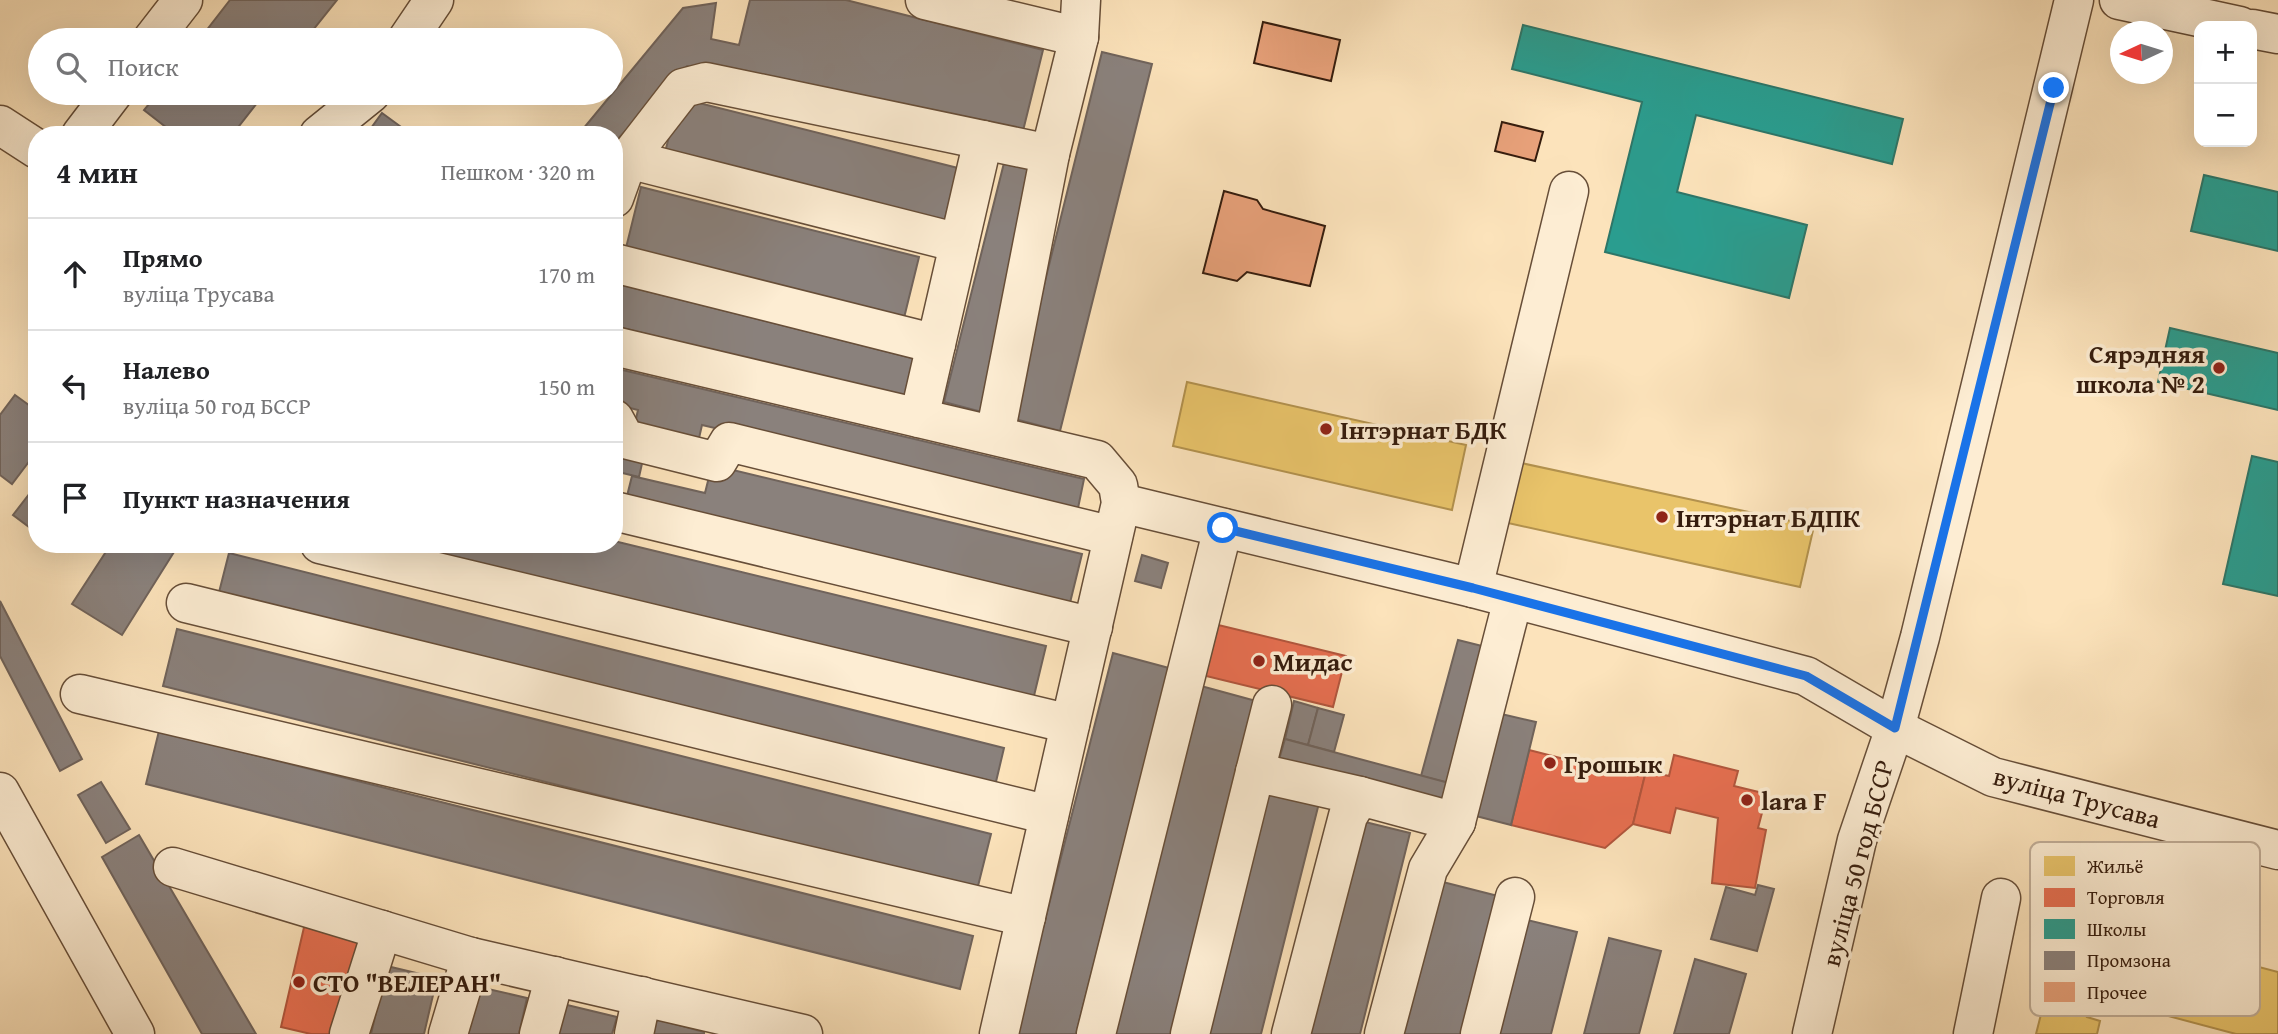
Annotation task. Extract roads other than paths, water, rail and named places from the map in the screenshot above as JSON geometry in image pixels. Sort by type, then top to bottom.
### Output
[{"type":"street","points":[[161,28],[183,0]]},
{"type":"street","points":[[415,28],[434,0]]},
{"type":"street","points":[[925,0],[1079,37]]},
{"type":"street","points":[[995,435],[1050,154],[1079,37],[1081,0]]},
{"type":"street","name":"вуліца 50 год БССР","points":[[1812,1034],[1857,840],[1895,728],[2074,0]]},
{"type":"street","points":[[2119,0],[2217,21]]},
{"type":"street","points":[[2257,30],[2278,34]]},
{"type":"street","points":[[623,173],[628,159],[683,88],[706,82],[1050,154]]},
{"type":"street","points":[[88,126],[104,105]]},
{"type":"street","points":[[330,126],[356,105]]},
{"type":"street","points":[[0,125],[28,143]]},
{"type":"street","points":[[919,418],[982,140]]},
{"type":"street","points":[[628,159],[959,243]]},
{"type":"street","points":[[1473,588],[1569,191]]},
{"type":"street","points":[[623,265],[936,344]]},
{"type":"street","points":[[623,348],[1097,460],[1118,485],[1117,520],[999,1034]]},
{"type":"street","name":"вуліца Трусава","points":[[623,435],[625,439],[717,462],[729,442],[1117,520],[1223,528],[1473,588],[1806,676],[1895,728],[1993,777],[2247,842]]},
{"type":"street","points":[[623,512],[1093,628]]},
{"type":"street","points":[[1096,1034],[1223,528]]},
{"type":"street","points":[[358,553],[1070,724]]},
{"type":"street","points":[[1384,1034],[1427,869],[1456,822],[1513,599]]},
{"type":"street","points":[[186,603],[1049,815]]},
{"type":"street","points":[[80,694],[1026,917]]},
{"type":"street","points":[[1190,1034],[1272,705]]},
{"type":"street","points":[[1255,772],[1456,822]]},
{"type":"street","points":[[0,792],[135,1034]]},
{"type":"street","points":[[1291,1034],[1348,816],[1360,796]]},
{"type":"street","name":"вуліца Трусава","points":[[2260,845],[2278,850]]},
{"type":"street","points":[[173,867],[471,957],[642,996],[728,1026],[803,1034]]},
{"type":"street","points":[[1480,1034],[1515,897]]},
{"type":"street","points":[[1973,1034],[2001,898]]},
{"type":"street","points":[[349,1034],[382,930]]},
{"type":"street","points":[[448,1034],[471,957]]},
{"type":"street","points":[[539,1034],[555,976]]},
{"type":"street","points":[[634,1034],[642,996]]},
{"type":"place","name":"Сярэдняя школа № 2","points":[[2219,368]]},
{"type":"place","name":"Інтэрнат БДК","points":[[1326,429]]},
{"type":"place","name":"Інтэрнат БДПК","points":[[1662,517]]},
{"type":"place","name":"Мидас","points":[[1259,661]]},
{"type":"place","name":"Грошык","points":[[1550,763]]},
{"type":"place","name":"lara F","points":[[1747,800]]},
{"type":"place","name":"СТО \"ВЕЛЕРАН\"","points":[[299,982]]}]
